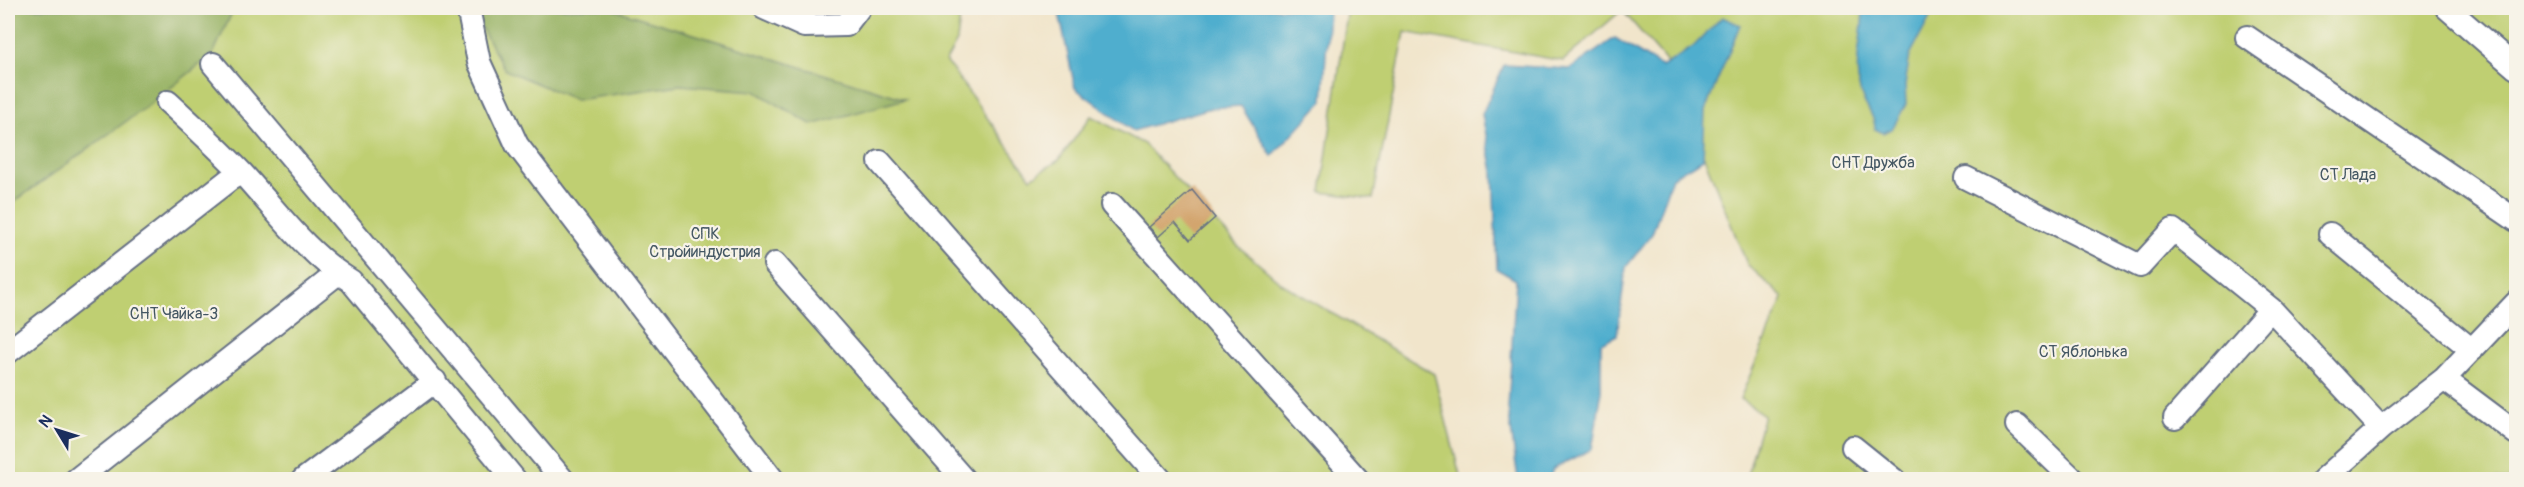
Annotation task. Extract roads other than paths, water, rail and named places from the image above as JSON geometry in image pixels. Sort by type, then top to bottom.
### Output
[{"type":"street","points":[[468,8],[478,62],[517,145],[773,480]]},
{"type":"street","points":[[764,8],[804,26],[846,25],[859,8]]},
{"type":"street","points":[[2447,8],[2517,68]]},
{"type":"street","points":[[2247,37],[2517,220]]},
{"type":"street","points":[[213,64],[563,480]]},
{"type":"street","points":[[168,102],[242,173],[288,227],[338,273],[351,281],[515,480]]},
{"type":"street","points":[[880,162],[1161,480]]},
{"type":"street","points":[[8,352],[220,186],[242,173]]},
{"type":"street","points":[[1966,178],[2140,266],[2172,230],[2271,309],[2381,428]]},
{"type":"street","points":[[1112,205],[1358,480]]},
{"type":"street","points":[[2330,234],[2472,350]]},
{"type":"street","points":[[775,264],[964,480]]},
{"type":"street","points":[[76,480],[338,273]]},
{"type":"street","points":[[2323,480],[2381,428],[2444,379],[2517,303]]},
{"type":"street","points":[[2175,418],[2271,309]]},
{"type":"street","points":[[2444,379],[2517,432]]},
{"type":"street","points":[[303,480],[435,381]]},
{"type":"street","points":[[2017,425],[2074,480]]},
{"type":"street","points":[[1853,447],[1894,480]]},
{"type":"water","points":[[1058,8],[1329,8],[1323,101],[1272,156],[1241,106],[1211,108],[1133,131],[1075,88]]},
{"type":"water","points":[[1863,8],[1935,8],[1910,55],[1905,85],[1906,104],[1892,129],[1883,133],[1875,129],[1859,83],[1858,62]]},
{"type":"water","points":[[1722,17],[1740,25],[1705,111],[1703,159],[1672,177],[1652,234],[1626,267],[1617,335],[1601,343],[1601,396],[1592,449],[1553,469],[1549,479],[1518,479],[1508,408],[1516,280],[1497,269],[1493,171],[1482,114],[1504,65],[1570,69],[1615,38],[1662,67],[1693,47]]},
{"type":"park label","name":"СНТ Дружба","points":[[1873,163]]},
{"type":"park label","name":"СТ Лада","points":[[2348,175]]},
{"type":"park label","name":"СПК Стройиндустрия","points":[[705,243]]},
{"type":"park label","name":"СНТ Чайка-3","points":[[174,314]]},
{"type":"park label","name":"СТ Яблонька","points":[[2083,352]]}]
